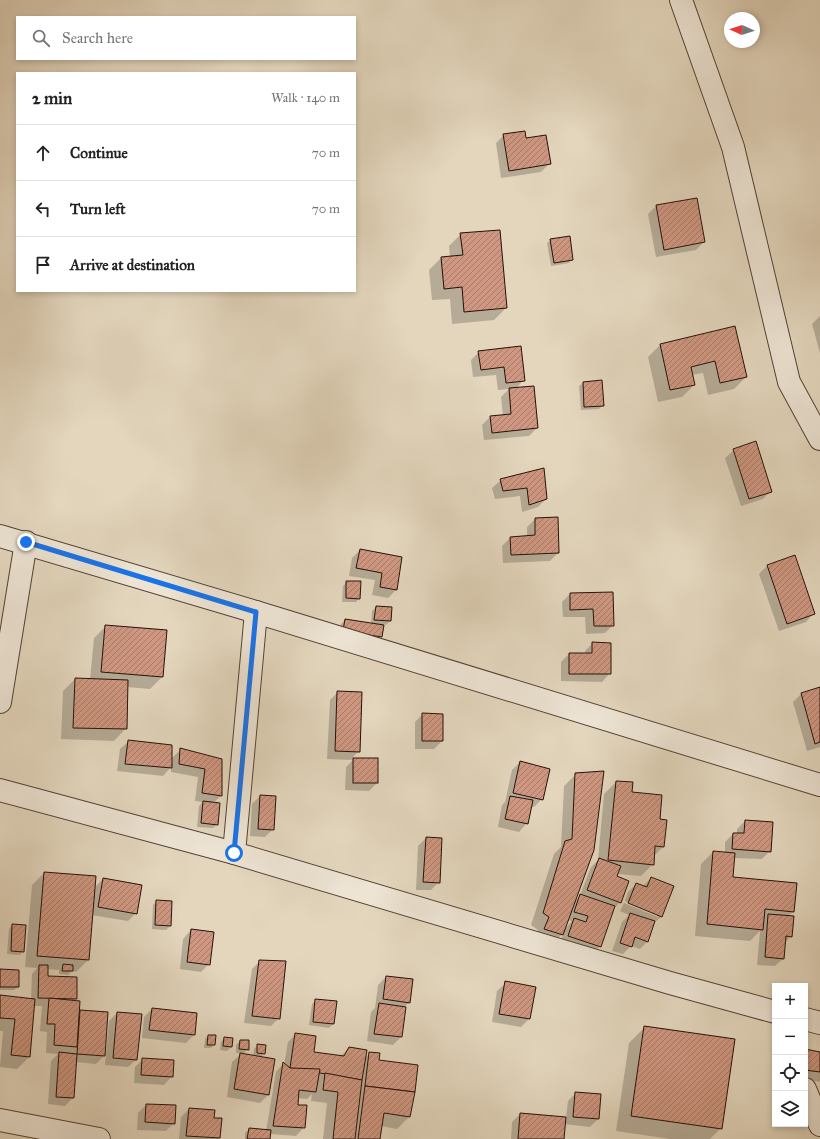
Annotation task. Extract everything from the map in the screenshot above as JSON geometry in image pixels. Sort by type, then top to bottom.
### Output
[{"type":"street","points":[[681,0],[733,147],[789,382],[820,439]]},
{"type":"street","points":[[0,536],[26,542],[820,785]]},
{"type":"street","points":[[0,702],[26,542]]},
{"type":"street","points":[[234,853],[256,612]]},
{"type":"street","points":[[0,790],[234,853],[772,1011]]},
{"type":"street","points":[[808,1020],[820,1023]]},
{"type":"street","points":[[806,1091],[820,1125]]},
{"type":"street","points":[[0,1120],[99,1139]]},
{"type":"building","points":[[525,131],[526,138],[546,135],[551,164],[509,171],[503,134]]},
{"type":"building","points":[[697,198],[705,242],[664,250],[656,205]]},
{"type":"building","points":[[500,230],[507,308],[464,312],[462,287],[444,289],[441,257],[463,255],[460,233]]},
{"type":"building","points":[[570,236],[573,260],[554,263],[550,239]]},
{"type":"building","points":[[735,326],[747,377],[720,383],[715,361],[691,367],[695,385],[670,390],[660,344]]},
{"type":"building","points":[[521,346],[525,381],[506,383],[504,367],[481,370],[478,351]]},
{"type":"building","points":[[602,380],[604,406],[584,407],[583,382]]},
{"type":"building","points":[[534,386],[538,428],[492,433],[490,416],[511,414],[509,388]]},
{"type":"building","points":[[756,441],[772,492],[749,499],[733,449]]},
{"type":"building","points":[[544,468],[547,499],[529,505],[527,488],[503,491],[500,479]]},
{"type":"building","points":[[558,517],[559,553],[511,555],[510,537],[535,535],[535,518]]},
{"type":"building","points":[[360,549],[402,557],[397,590],[380,587],[382,573],[356,568]]},
{"type":"building","points":[[795,555],[815,614],[787,624],[767,565]]},
{"type":"building","points":[[346,581],[361,581],[360,599],[346,598]]},
{"type":"building","points":[[613,592],[614,626],[594,626],[593,609],[570,610],[570,593]]},
{"type":"building","points":[[376,606],[392,607],[391,621],[374,620]]},
{"type":"building","points":[[345,619],[384,625],[382,637],[343,631]]},
{"type":"building","points":[[105,625],[167,630],[163,677],[101,672]]},
{"type":"building","points":[[592,642],[611,643],[611,674],[569,674],[569,653],[592,653]]},
{"type":"building","points":[[75,678],[128,680],[127,729],[73,728]]},
{"type":"building","points":[[820,687],[820,742],[815,744],[801,693]]},
{"type":"building","points":[[337,691],[362,692],[360,752],[335,751]]},
{"type":"building","points":[[422,713],[443,714],[443,741],[422,741]]},
{"type":"building","points":[[128,740],[172,745],[172,768],[125,764]]},
{"type":"building","points":[[180,748],[222,759],[222,796],[202,793],[205,769],[179,764]]},
{"type":"building","points":[[353,758],[378,758],[378,783],[353,783]]},
{"type":"building","points":[[520,761],[550,769],[543,800],[513,793]]},
{"type":"building","points":[[604,771],[594,850],[563,935],[544,929],[549,917],[543,913],[565,841],[572,839],[575,773]]},
{"type":"building","points":[[616,781],[633,782],[632,792],[662,795],[660,819],[667,820],[664,847],[655,846],[654,865],[608,860]]},
{"type":"building","points":[[260,795],[276,796],[274,830],[258,829]]},
{"type":"building","points":[[510,796],[533,800],[528,824],[505,819]]},
{"type":"building","points":[[203,801],[220,803],[218,825],[201,823]]},
{"type":"building","points":[[745,820],[773,822],[771,852],[732,849],[733,833],[744,833]]},
{"type":"building","points":[[426,837],[442,838],[440,883],[423,882]]},
{"type":"building","points":[[713,851],[735,853],[733,877],[797,883],[794,912],[765,909],[763,930],[707,924]]},
{"type":"building","points":[[599,858],[621,866],[617,876],[629,881],[621,903],[587,890]]},
{"type":"building","points":[[44,872],[96,876],[89,960],[37,956]]},
{"type":"building","points":[[651,877],[674,886],[662,917],[628,903],[636,883],[647,887]]},
{"type":"building","points":[[103,878],[142,885],[137,914],[98,907]]},
{"type":"building","points":[[580,894],[615,906],[601,947],[568,936],[574,918],[586,922],[588,916],[574,912]]},
{"type":"building","points":[[156,900],[172,901],[171,926],[155,925]]},
{"type":"building","points":[[630,913],[655,921],[648,942],[635,937],[632,947],[620,943]]},
{"type":"building","points":[[768,914],[794,916],[792,937],[786,936],[784,959],[765,957]]},
{"type":"building","points":[[12,924],[26,925],[24,952],[11,951]]},
{"type":"building","points":[[191,929],[214,932],[210,965],[187,962]]},
{"type":"building","points":[[259,960],[286,961],[280,1019],[252,1016]]},
{"type":"building","points":[[63,964],[73,965],[73,971],[62,971]]},
{"type":"building","points":[[39,965],[48,965],[48,976],[77,977],[77,999],[38,998]]},
{"type":"building","points":[[0,969],[19,970],[19,987],[0,987]]},
{"type":"building","points":[[386,976],[413,979],[410,1003],[383,999]]},
{"type":"building","points":[[505,981],[536,987],[530,1019],[499,1014]]},
{"type":"building","points":[[0,995],[35,999],[30,1057],[11,1055],[15,1019],[0,1018]]},
{"type":"building","points":[[49,998],[80,1001],[77,1047],[54,1045],[55,1024],[47,1024]]},
{"type":"building","points":[[315,999],[337,1001],[334,1024],[313,1022]]},
{"type":"building","points":[[379,1003],[406,1007],[402,1037],[374,1034]]},
{"type":"building","points":[[152,1008],[197,1013],[195,1035],[149,1030]]},
{"type":"building","points":[[80,1010],[108,1012],[105,1056],[77,1054]]},
{"type":"building","points":[[117,1012],[142,1014],[137,1060],[113,1058]]},
{"type":"building","points":[[644,1026],[735,1039],[722,1129],[631,1116]]},
{"type":"building","points":[[295,1033],[316,1036],[314,1052],[344,1056],[349,1047],[367,1050],[362,1080],[290,1068]]},
{"type":"building","points":[[208,1035],[216,1035],[215,1045],[207,1045]]},
{"type":"building","points":[[224,1037],[233,1038],[232,1047],[223,1046]]},
{"type":"building","points":[[240,1040],[249,1040],[249,1050],[239,1049]]},
{"type":"building","points":[[257,1044],[266,1045],[265,1054],[257,1053]]},
{"type":"building","points":[[808,1050],[820,1052],[820,1072],[808,1070]]},
{"type":"building","points":[[59,1052],[77,1054],[74,1098],[56,1097]]},
{"type":"building","points":[[369,1052],[380,1053],[379,1060],[418,1065],[415,1092],[365,1086]]},
{"type":"building","points":[[240,1053],[275,1059],[269,1095],[234,1089]]},
{"type":"building","points":[[142,1058],[174,1060],[173,1077],[141,1075]]},
{"type":"building","points":[[283,1062],[290,1068],[320,1069],[316,1092],[299,1090],[298,1105],[307,1105],[305,1128],[273,1126]]},
{"type":"building","points":[[325,1073],[362,1080],[355,1139],[333,1139],[338,1092],[323,1090]]},
{"type":"building","points":[[365,1086],[415,1092],[410,1117],[384,1113],[380,1139],[358,1139]]},
{"type":"building","points":[[575,1092],[601,1094],[599,1119],[573,1117]]},
{"type":"building","points":[[146,1104],[176,1105],[175,1124],[145,1122]]},
{"type":"building","points":[[189,1108],[215,1110],[214,1118],[222,1118],[220,1138],[186,1136]]},
{"type":"building","points":[[520,1113],[566,1117],[564,1139],[518,1139]]},
{"type":"building","points":[[249,1128],[271,1130],[270,1139],[247,1139]]},
{"type":"route","points":[[26,542],[256,612],[234,853]]}]
